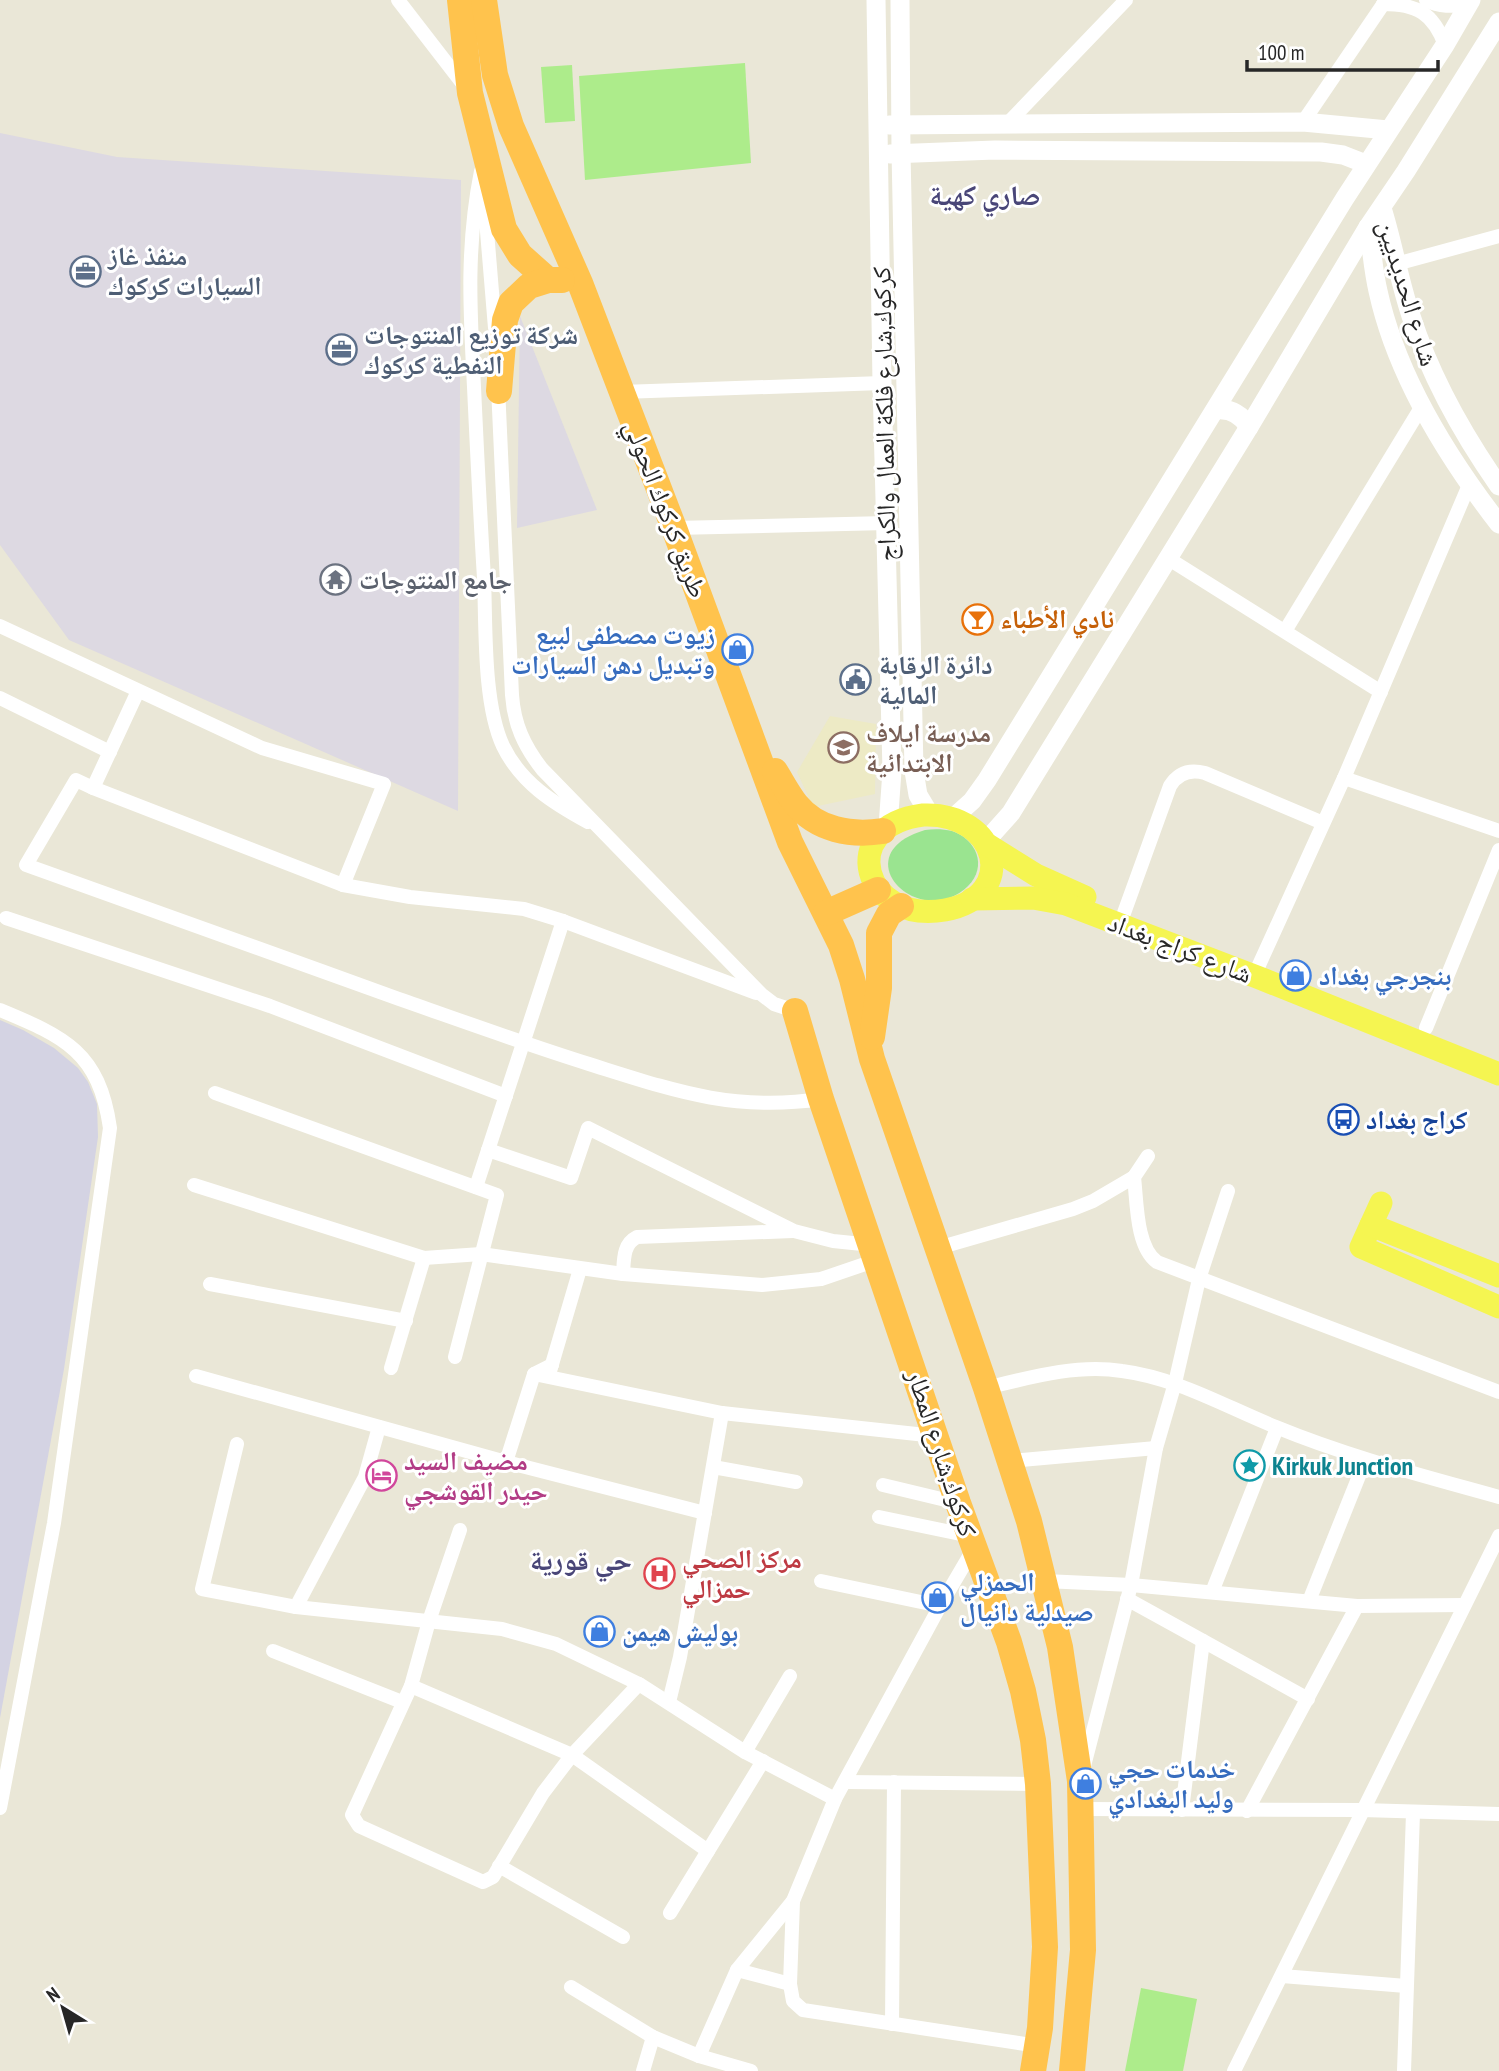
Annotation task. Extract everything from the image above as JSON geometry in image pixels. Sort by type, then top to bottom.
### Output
[{"type":"highway","points":[[460,0],[470,93],[500,219],[508,239],[527,263],[548,280]]},
{"type":"highway","name":"طريق كركوك الحولي","points":[[484,0],[490,49],[502,101],[511,126],[580,283],[790,842],[847,962],[869,1049]]},
{"type":"highway","points":[[499,391],[507,311],[522,291],[548,280],[580,283]]},
{"type":"highway","points":[[754,744],[773,767],[797,805],[821,824],[852,833],[886,829]]},
{"type":"highway","points":[[826,913],[877,890]]},
{"type":"highway","points":[[901,906],[884,920],[879,933],[879,988],[869,1049],[1010,1461],[1045,1581],[1067,1687],[1080,1781],[1083,1879],[1083,1950],[1072,2071]]},
{"type":"highway","name":"كركوك,شارع المطار","points":[[795,1011],[821,1098],[1023,1691],[1038,1784],[1045,1947],[1035,2058]]},
{"type":"highway","points":[[1042,1877],[1051,1887],[1062,1891],[1071,1890],[1083,1879]]},
{"type":"highway","points":[[1045,1947],[1058,1942],[1070,1942],[1083,1950]]},
{"type":"main road","points":[[942,817],[972,828],[987,843],[992,863],[989,877],[972,899],[952,908],[937,911],[901,906],[877,890],[868,863],[871,849],[886,829],[908,818],[942,817]]},
{"type":"main road","name":"شارع كراج بغداد","points":[[987,843],[1036,876],[1124,913],[1499,1058]]},
{"type":"main road","name":"شارع كراج بغداد","points":[[972,899],[1033,898],[1066,904],[1499,1074]]},
{"type":"main road","points":[[1381,1203],[1361,1247],[1499,1307]]},
{"type":"main road","points":[[1371,1225],[1499,1276]]},
{"type":"street","points":[[398,0],[470,93]]},
{"type":"street","name":"كركوك,شارع فلكة العمال والكراج","points":[[876,0],[892,771],[886,829]]},
{"type":"street","name":"كركوك,شارع فلكة العمال والكراج","points":[[900,0],[915,779],[918,795],[942,817]]},
{"type":"street","points":[[1006,125],[1126,0]]},
{"type":"street","points":[[1426,0],[1448,7],[1470,2]]},
{"type":"street","points":[[1303,122],[1384,2],[1407,5],[1426,15],[1435,24],[1445,45]]},
{"type":"street","points":[[942,817],[980,791],[1366,164],[1445,45],[1470,2]]},
{"type":"street","points":[[987,843],[1011,813],[1368,228],[1499,22]]},
{"type":"street","points":[[878,126],[901,123],[1006,125],[1303,122],[1388,130]]},
{"type":"street","points":[[480,134],[499,391],[515,719],[533,757],[600,828],[761,994],[774,1004],[795,1011]]},
{"type":"street","points":[[878,155],[995,150],[1321,152],[1343,155],[1366,164]]},
{"type":"street","points":[[481,171],[472,230],[469,291],[492,711],[503,746],[523,776],[550,801],[600,828]]},
{"type":"street","name":"شارع الحديديين","points":[[1382,208],[1411,317],[1434,374],[1461,428],[1499,486]]},
{"type":"street","name":"شارع الحديديين","points":[[1368,228],[1378,292],[1422,406],[1469,485],[1499,524]]},
{"type":"street","points":[[1396,264],[1499,236]]},
{"type":"street","points":[[622,392],[882,383]]},
{"type":"street","points":[[1285,631],[1422,406]]},
{"type":"street","points":[[1215,410],[1235,412],[1249,427]]},
{"type":"street","points":[[1259,965],[1345,778],[1469,485]]},
{"type":"street","points":[[674,528],[887,523]]},
{"type":"street","points":[[1168,559],[1381,692]]},
{"type":"street","points":[[0,626],[262,748],[384,784],[343,885]]},
{"type":"street","points":[[93,788],[138,691]]},
{"type":"street","points":[[0,698],[110,752]]},
{"type":"street","points":[[1124,913],[1168,792],[1174,780],[1185,773],[1205,772],[1323,822]]},
{"type":"street","points":[[1345,778],[1499,831]]},
{"type":"street","points":[[761,994],[524,909],[410,897],[343,885],[76,780],[26,865],[523,1043],[679,1093],[726,1101],[774,1104],[821,1098]]},
{"type":"street","points":[[1426,1028],[1499,850]]},
{"type":"street","points":[[6,918],[270,1006],[506,1096]]},
{"type":"street","points":[[476,1187],[563,921]]},
{"type":"street","points":[[0,1010],[56,1035],[78,1052],[95,1074],[101,1087],[110,1128],[54,1523],[0,1808]]},
{"type":"street","points":[[215,1093],[497,1195],[455,1357]]},
{"type":"street","points":[[488,1150],[571,1178],[588,1128],[794,1231],[875,1253]]},
{"type":"street","points":[[938,1248],[1093,1201],[1134,1177],[1148,1156]]},
{"type":"street","points":[[1134,1177],[1142,1241],[1147,1252],[1157,1262],[1499,1392]]},
{"type":"street","points":[[194,1185],[424,1258],[481,1254],[580,1269],[742,1285],[821,1279],[875,1253]]},
{"type":"street","points":[[1080,1781],[1129,1592],[1156,1448],[1175,1383],[1199,1279],[1228,1191]]},
{"type":"street","points":[[623,1274],[626,1248],[630,1241],[638,1237],[794,1231]]},
{"type":"street","points":[[391,1368],[424,1258]]},
{"type":"street","points":[[506,1462],[545,1371],[580,1269]]},
{"type":"street","points":[[210,1284],[406,1321]]},
{"type":"street","points":[[986,1388],[1040,1375],[1083,1369],[1122,1371],[1175,1383],[1277,1428],[1366,1461],[1499,1497]]},
{"type":"street","points":[[545,1371],[722,1413],[936,1436]]},
{"type":"street","points":[[196,1376],[506,1462],[705,1513]]},
{"type":"street","points":[[669,1702],[680,1657],[722,1413]]},
{"type":"street","points":[[296,1607],[365,1478],[379,1427]]},
{"type":"street","points":[[1212,1592],[1277,1428]]},
{"type":"street","points":[[237,1444],[202,1589],[296,1607],[502,1629],[532,1636],[580,1654],[639,1684],[745,1752],[835,1799]]},
{"type":"street","points":[[1010,1461],[1156,1448]]},
{"type":"street","points":[[1309,1601],[1366,1461]]},
{"type":"street","points":[[713,1467],[796,1482]]},
{"type":"street","points":[[884,1485],[958,1503]]},
{"type":"street","points":[[699,2056],[737,1970],[793,1900],[835,1799],[972,1542],[879,1517]]},
{"type":"street","points":[[460,1531],[429,1621],[411,1686],[352,1815],[359,1826],[483,1882],[493,1877],[543,1793],[572,1755],[639,1684]]},
{"type":"street","points":[[1234,2071],[1499,1536]]},
{"type":"street","points":[[821,1581],[940,1606]]},
{"type":"street","points":[[1045,1581],[1129,1592],[1212,1592],[1357,1606],[1464,1605]]},
{"type":"street","points":[[1129,1592],[1203,1641],[1308,1699]]},
{"type":"street","points":[[1248,1811],[1357,1606]]},
{"type":"street","points":[[1182,1810],[1203,1641]]},
{"type":"street","points":[[273,1651],[402,1702]]},
{"type":"street","points":[[745,1752],[790,1676]]},
{"type":"street","points":[[411,1686],[572,1755],[708,1851]]},
{"type":"street","points":[[670,1913],[763,1760]]},
{"type":"street","points":[[845,1782],[1038,1784]]},
{"type":"street","points":[[892,2024],[894,1782]]},
{"type":"street","points":[[1081,1809],[1363,1810],[1499,1814]]},
{"type":"street","points":[[1404,2071],[1413,1813]]},
{"type":"street","points":[[499,1866],[623,1937]]},
{"type":"street","points":[[793,1900],[790,1984],[793,2001],[803,2010],[892,2024],[1035,2058]]},
{"type":"street","points":[[737,1970],[790,1984]]},
{"type":"street","points":[[1282,1976],[1406,1986]]},
{"type":"street","points":[[571,1987],[653,2037],[699,2056],[751,2071]]},
{"type":"street","points":[[643,2071],[653,2037]]},
{"type":"shaded area","points":[[0,133],[117,157],[461,180],[458,811],[69,640],[0,545]]},
{"type":"shaded area","points":[[520,316],[597,510],[517,528]]},
{"type":"shaded area","name":"مدرسة ايلاف الابتدائية","points":[[830,716],[876,724],[875,794],[813,807],[797,772]]},
{"type":"shaded area","points":[[0,1020],[54,1048],[78,1068],[88,1082],[97,1104],[98,1137],[64,1369],[0,1718]]},
{"type":"green space","points":[[745,63],[751,163],[585,180],[579,76]]},
{"type":"green space","points":[[572,65],[575,121],[545,123],[541,67]]},
{"type":"green space","points":[[925,830],[952,831],[967,840],[976,854],[978,862],[974,878],[968,886],[949,898],[929,901],[911,896],[897,885],[889,871],[890,856],[901,842]]},
{"type":"green space","points":[[1141,1988],[1197,1999],[1183,2071],[1125,2071]]},
{"type":"place","name":"منفذ غاز السيارات كركوك","points":[[85,271]]},
{"type":"place","name":"شركة توزيع المنتوجات النفطية كركوك","points":[[341,350]]},
{"type":"place","name":"جامع المنتوجات","points":[[336,580]]},
{"type":"place","name":"نادي الأطباء","points":[[977,619]]},
{"type":"place","name":"زيوت مصطفى لبيع وتبديل دهن السيارات","points":[[738,650]]},
{"type":"place","name":"دائرة الرقابة المالية","points":[[856,680]]},
{"type":"place","name":"مدرسة ايلاف الابتدائية","points":[[843,748]]},
{"type":"place","name":"بنجرجي بغداد","points":[[1296,976]]},
{"type":"place","name":"كراج بغداد","points":[[1343,1120]]},
{"type":"place","name":"Kirkuk Junction","points":[[1249,1466]]},
{"type":"place","name":"مضيف السيد حيدر القوشجي","points":[[381,1476]]},
{"type":"place","name":"مركز الصحي حمزالي","points":[[659,1574]]},
{"type":"place","name":"الحمزلي صيدلية دانيال","points":[[937,1597]]},
{"type":"place","name":"بوليش هيمن","points":[[599,1632]]},
{"type":"place","name":"خدمات حجي وليد البغدادي","points":[[1085,1784]]},
{"type":"district","name":"صاري كهية","points":[[985,195]]},
{"type":"district","name":"حي قورية","points":[[581,1560]]}]
